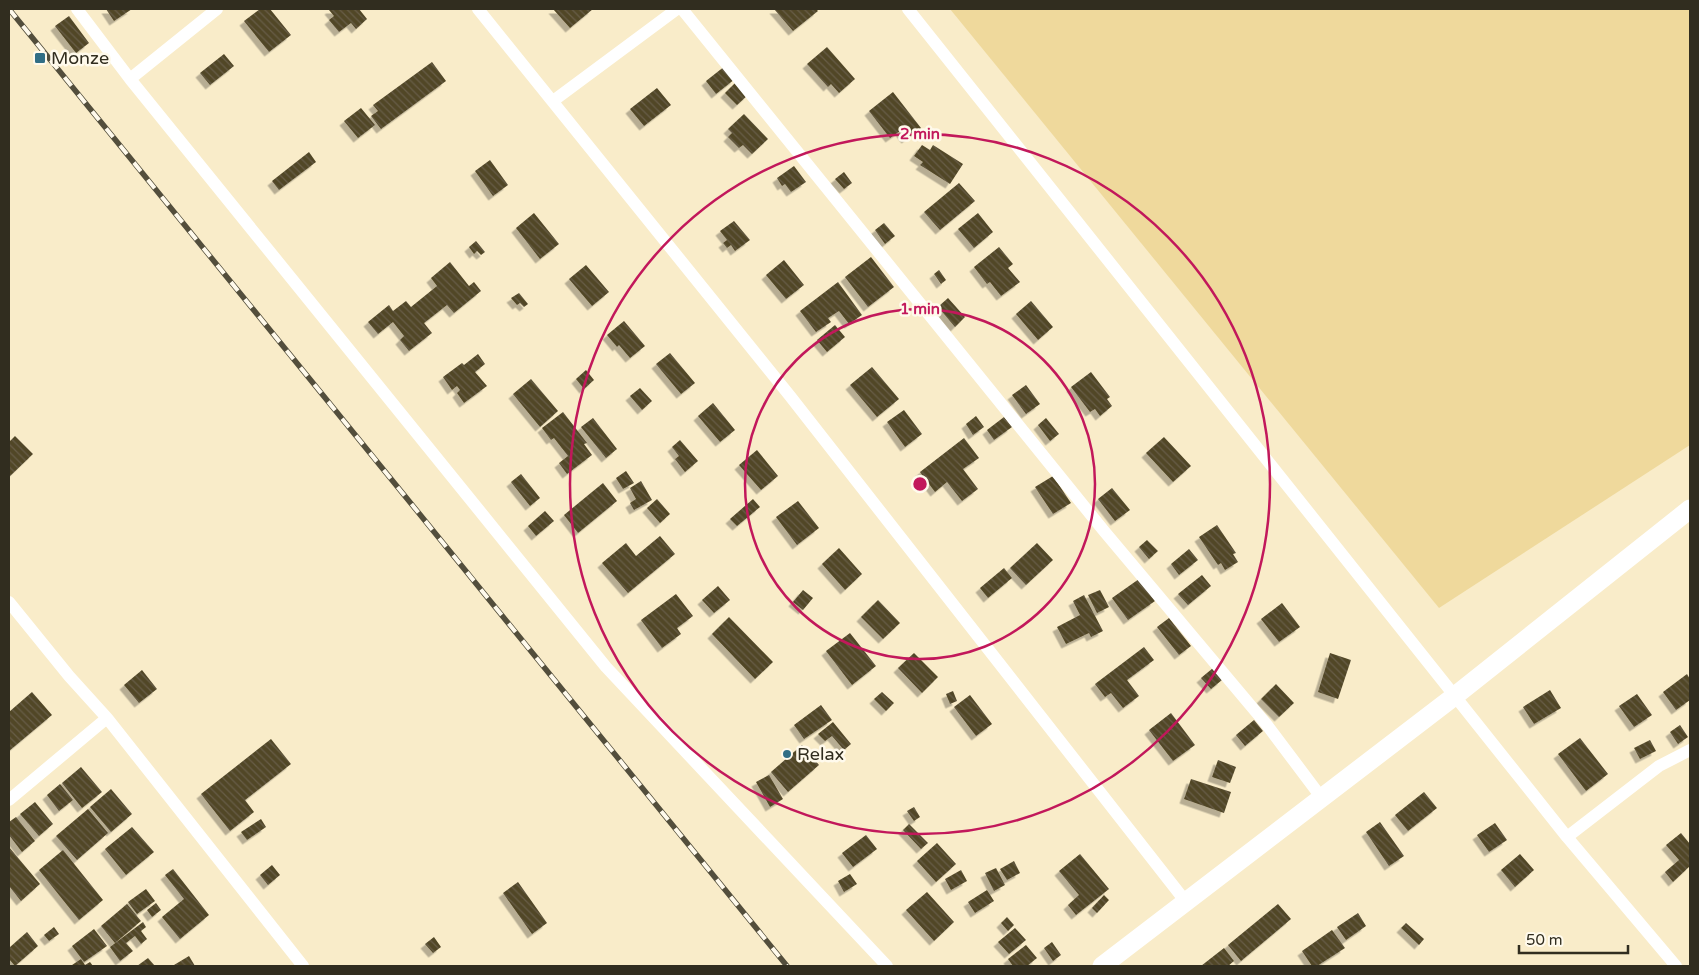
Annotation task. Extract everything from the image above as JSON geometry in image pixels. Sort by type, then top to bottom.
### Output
[{"type":"street","points":[[77,9],[130,79],[606,667],[887,966]]},
{"type":"street","points":[[130,79],[217,9]]},
{"type":"street","points":[[478,9],[790,396],[1186,902]]},
{"type":"street","points":[[553,101],[677,9]]},
{"type":"street","points":[[682,9],[1104,531],[1267,725],[1321,797]]},
{"type":"street","points":[[908,9],[1456,695],[1567,837],[1676,966]]},
{"type":"street","points":[[1102,966],[1456,695],[1690,509]]},
{"type":"street","points":[[9,602],[69,676],[107,718],[303,966]]},
{"type":"street","points":[[9,800],[107,718]]},
{"type":"street","points":[[1567,837],[1659,766],[1690,750]]},
{"type":"shaded area","points":[[950,9],[1690,9],[1690,445],[1439,608]]},
{"type":"building","points":[[106,9],[132,9],[114,21]]},
{"type":"building","points":[[260,9],[270,9],[291,35],[269,52],[244,21]]},
{"type":"building","points":[[359,9],[367,19],[356,29],[351,23],[339,32],[329,20],[334,16],[329,10]]},
{"type":"building","points":[[553,9],[593,9],[570,28]]},
{"type":"building","points":[[774,9],[816,9],[818,11],[793,31]]},
{"type":"building","points":[[69,16],[89,43],[76,53],[55,26]]},
{"type":"building","points":[[827,47],[855,79],[839,93],[831,84],[828,87],[807,64]]},
{"type":"building","points":[[224,54],[234,66],[210,85],[200,73]]},
{"type":"building","points":[[432,62],[446,81],[381,129],[371,116],[378,111],[373,105]]},
{"type":"building","points":[[725,66],[735,79],[716,94],[706,81]]},
{"type":"building","points":[[736,82],[748,95],[737,105],[725,93]]},
{"type":"building","points":[[657,88],[671,105],[644,126],[630,109]]},
{"type":"building","points":[[893,92],[921,128],[906,139],[900,131],[890,138],[869,111]]},
{"type":"building","points":[[361,108],[375,125],[358,138],[344,121]]},
{"type":"building","points":[[744,114],[768,139],[752,154],[743,145],[739,148],[728,137],[732,133],[728,129]]},
{"type":"building","points":[[922,145],[930,150],[933,145],[963,164],[950,184],[920,165],[923,162],[914,156]]},
{"type":"building","points":[[309,152],[316,162],[279,190],[272,181]]},
{"type":"building","points":[[490,160],[508,185],[493,196],[475,171]]},
{"type":"building","points":[[794,166],[806,182],[791,192],[785,184],[782,186],[777,178]]},
{"type":"building","points":[[844,172],[852,183],[844,189],[835,179]]},
{"type":"building","points":[[959,183],[975,201],[940,230],[924,212]]},
{"type":"building","points":[[534,213],[559,244],[540,259],[516,228]]},
{"type":"building","points":[[978,213],[993,232],[974,248],[958,229]]},
{"type":"building","points":[[734,221],[750,240],[735,251],[731,245],[727,248],[723,243],[727,240],[720,231]]},
{"type":"building","points":[[884,223],[895,236],[885,244],[875,230]]},
{"type":"building","points":[[476,241],[485,252],[481,255],[477,251],[474,254],[469,247]]},
{"type":"building","points":[[999,247],[1013,264],[1008,268],[1020,282],[1001,296],[990,282],[987,284],[974,267]]},
{"type":"building","points":[[871,257],[894,287],[868,307],[845,277]]},
{"type":"building","points":[[784,260],[804,285],[786,299],[766,275]]},
{"type":"building","points":[[450,262],[469,286],[474,282],[481,291],[454,313],[447,305],[424,323],[432,333],[409,351],[400,340],[404,336],[393,322],[378,334],[368,322],[389,305],[393,311],[406,301],[411,307],[437,286],[431,278]]},
{"type":"building","points":[[586,265],[609,292],[592,306],[569,279]]},
{"type":"building","points":[[939,270],[946,280],[941,284],[934,274]]},
{"type":"building","points":[[838,282],[862,315],[849,324],[839,311],[828,318],[831,322],[816,332],[800,311]]},
{"type":"building","points":[[519,293],[528,304],[524,307],[520,303],[517,305],[511,298]]},
{"type":"building","points":[[948,298],[965,317],[955,327],[938,307]]},
{"type":"building","points":[[1031,301],[1053,327],[1038,340],[1016,314]]},
{"type":"building","points":[[624,321],[645,346],[630,358],[607,335]]},
{"type":"building","points":[[835,325],[845,337],[827,352],[817,340]]},
{"type":"building","points":[[670,353],[695,383],[681,394],[656,364]]},
{"type":"building","points":[[478,354],[485,364],[475,372],[487,386],[464,403],[457,393],[460,390],[457,386],[452,390],[443,377],[462,363],[464,365]]},
{"type":"building","points":[[872,367],[899,399],[877,417],[850,385]]},
{"type":"building","points":[[586,370],[594,380],[584,389],[576,379]]},
{"type":"building","points":[[1091,372],[1110,397],[1107,399],[1112,406],[1100,416],[1095,409],[1090,412],[1071,387]]},
{"type":"building","points":[[531,379],[558,411],[540,427],[513,394]]},
{"type":"building","points":[[1026,385],[1040,404],[1026,414],[1012,395]]},
{"type":"building","points":[[640,388],[652,401],[642,410],[630,396]]},
{"type":"building","points":[[713,403],[735,430],[720,442],[698,416]]},
{"type":"building","points":[[904,410],[922,434],[905,447],[887,422]]},
{"type":"building","points":[[563,412],[587,443],[584,444],[592,455],[567,474],[559,463],[568,456],[554,438],[551,440],[542,428]]},
{"type":"building","points":[[976,416],[984,427],[973,435],[966,424]]},
{"type":"building","points":[[1004,417],[1012,427],[994,440],[987,430]]},
{"type":"building","points":[[593,418],[617,449],[606,458],[581,427]]},
{"type":"building","points":[[1046,418],[1059,434],[1050,441],[1038,425]]},
{"type":"building","points":[[15,436],[33,454],[9,477],[9,442]]},
{"type":"building","points":[[1164,437],[1191,466],[1173,482],[1146,453]]},
{"type":"building","points":[[964,438],[979,458],[963,469],[978,489],[962,501],[947,482],[935,492],[920,472]]},
{"type":"building","points":[[680,440],[698,461],[685,472],[675,459],[679,456],[672,447]]},
{"type":"building","points":[[757,450],[778,476],[761,490],[739,465]]},
{"type":"building","points":[[626,471],[634,483],[623,489],[616,478]]},
{"type":"building","points":[[521,474],[540,498],[530,506],[511,482]]},
{"type":"building","points":[[1053,476],[1071,503],[1053,514],[1035,487]]},
{"type":"building","points":[[641,481],[652,500],[634,510],[630,503],[636,499],[630,488]]},
{"type":"building","points":[[603,483],[617,501],[578,533],[564,515]]},
{"type":"building","points":[[1112,488],[1130,510],[1115,521],[1098,499]]},
{"type":"building","points":[[657,499],[670,514],[660,523],[647,508]]},
{"type":"building","points":[[753,499],[760,507],[737,526],[730,519]]},
{"type":"building","points":[[798,501],[819,528],[797,545],[776,517]]},
{"type":"building","points":[[545,511],[554,521],[536,536],[528,526]]},
{"type":"building","points":[[1217,525],[1236,553],[1233,554],[1238,562],[1225,570],[1221,563],[1218,565],[1199,537]]},
{"type":"building","points":[[660,536],[675,554],[628,593],[602,563],[626,543],[636,556]]},
{"type":"building","points":[[1147,540],[1158,551],[1149,559],[1139,547]]},
{"type":"building","points":[[1037,543],[1053,560],[1026,585],[1010,568]]},
{"type":"building","points":[[839,548],[862,574],[845,590],[822,564]]},
{"type":"building","points":[[1189,549],[1198,560],[1179,575],[1171,564]]},
{"type":"building","points":[[1004,568],[1012,578],[988,598],[980,588]]},
{"type":"building","points":[[1202,575],[1211,586],[1188,605],[1178,594]]},
{"type":"building","points":[[1139,579],[1155,601],[1128,620],[1112,598]]},
{"type":"building","points":[[718,586],[730,600],[714,613],[702,600]]},
{"type":"building","points":[[803,590],[813,598],[803,610],[793,602]]},
{"type":"building","points":[[1100,590],[1109,607],[1097,613],[1088,595]]},
{"type":"building","points":[[676,594],[693,616],[677,628],[681,634],[662,648],[641,620]]},
{"type":"building","points":[[1084,595],[1103,631],[1091,637],[1089,633],[1066,644],[1057,627],[1080,615],[1073,601]]},
{"type":"building","points":[[878,600],[900,623],[883,639],[861,617]]},
{"type":"building","points":[[1282,603],[1300,627],[1279,642],[1261,619]]},
{"type":"building","points":[[729,617],[773,662],[755,679],[712,634]]},
{"type":"building","points":[[1169,618],[1191,646],[1179,655],[1157,627]]},
{"type":"building","points":[[850,633],[876,666],[852,685],[826,651]]},
{"type":"building","points":[[1144,647],[1154,660],[1127,680],[1139,696],[1123,708],[1111,693],[1105,697],[1095,684]]},
{"type":"building","points":[[914,653],[938,677],[922,693],[898,668]]},
{"type":"building","points":[[1330,653],[1351,660],[1338,699],[1318,692]]},
{"type":"building","points":[[1213,668],[1222,680],[1211,689],[1201,678]]},
{"type":"building","points":[[142,670],[157,689],[139,703],[124,685]]},
{"type":"building","points":[[1687,674],[1690,679],[1690,700],[1676,710],[1663,692]]},
{"type":"building","points":[[1276,684],[1294,703],[1279,717],[1261,699]]},
{"type":"building","points":[[1550,690],[1561,708],[1534,724],[1523,707]]},
{"type":"building","points":[[953,691],[957,701],[950,704],[946,694]]},
{"type":"building","points":[[32,692],[52,715],[9,751],[9,712]]},
{"type":"building","points":[[882,692],[894,703],[886,711],[874,699]]},
{"type":"building","points":[[1637,694],[1652,715],[1634,727],[1619,706]]},
{"type":"building","points":[[970,695],[992,724],[976,736],[954,707]]},
{"type":"building","points":[[821,705],[832,720],[804,739],[794,725]]},
{"type":"building","points":[[1171,713],[1195,745],[1173,761],[1149,730]]},
{"type":"building","points":[[1254,720],[1263,731],[1245,746],[1236,735]]},
{"type":"building","points":[[833,722],[851,744],[844,750],[832,736],[825,741],[818,734]]},
{"type":"building","points":[[1680,725],[1688,737],[1678,744],[1670,732]]},
{"type":"building","points":[[1580,738],[1608,774],[1586,791],[1558,754]]},
{"type":"building","points":[[271,739],[291,764],[245,800],[254,812],[230,831],[201,794]]},
{"type":"building","points":[[1650,740],[1656,751],[1640,759],[1634,748]]},
{"type":"building","points":[[802,745],[819,765],[788,792],[771,772]]},
{"type":"building","points":[[1218,760],[1236,767],[1230,783],[1212,777]]},
{"type":"building","points":[[81,767],[102,792],[82,808],[62,783]]},
{"type":"building","points":[[769,775],[783,799],[770,807],[756,782]]},
{"type":"building","points":[[1191,779],[1231,792],[1224,813],[1184,799]]},
{"type":"building","points":[[60,784],[73,800],[59,811],[47,795]]},
{"type":"building","points":[[111,789],[132,814],[111,832],[90,807]]},
{"type":"building","points":[[1424,792],[1437,808],[1408,831],[1395,815]]},
{"type":"building","points":[[35,802],[53,824],[39,836],[20,814]]},
{"type":"building","points":[[914,807],[920,817],[914,821],[907,811]]},
{"type":"building","points":[[88,809],[108,833],[77,860],[56,836]]},
{"type":"building","points":[[16,817],[35,841],[22,852],[9,835],[9,822]]},
{"type":"building","points":[[261,819],[266,827],[247,840],[241,832]]},
{"type":"building","points":[[1380,822],[1404,856],[1389,866],[1366,832]]},
{"type":"building","points":[[1495,823],[1507,840],[1489,852],[1477,835]]},
{"type":"building","points":[[909,824],[928,843],[921,849],[903,830]]},
{"type":"building","points":[[132,827],[154,852],[126,875],[105,849]]},
{"type":"building","points":[[1681,833],[1690,844],[1690,866],[1673,882],[1665,872],[1679,860],[1666,845]]},
{"type":"building","points":[[866,835],[877,849],[853,867],[842,853]]},
{"type":"building","points":[[937,843],[956,864],[936,882],[917,861]]},
{"type":"building","points":[[9,847],[40,884],[21,901],[9,886]]},
{"type":"building","points":[[63,850],[103,900],[79,920],[39,870]]},
{"type":"building","points":[[1080,854],[1109,889],[1076,915],[1068,905],[1079,895],[1059,871]]},
{"type":"building","points":[[1520,854],[1534,870],[1515,887],[1501,870]]},
{"type":"building","points":[[1014,861],[1020,873],[1007,880],[1000,869]]},
{"type":"building","points":[[272,865],[280,875],[268,885],[260,875]]},
{"type":"building","points":[[996,868],[1005,885],[994,891],[985,873]]},
{"type":"building","points":[[173,869],[209,915],[180,939],[162,917],[184,899],[165,875]]},
{"type":"building","points":[[961,870],[967,881],[951,890],[945,879]]},
{"type":"building","points":[[850,874],[857,884],[844,892],[838,881]]},
{"type":"building","points":[[518,882],[547,923],[532,934],[503,893]]},
{"type":"building","points":[[146,889],[155,901],[137,914],[128,902]]},
{"type":"building","points":[[987,890],[994,901],[975,913],[968,902]]},
{"type":"building","points":[[927,892],[954,922],[934,941],[906,910]]},
{"type":"building","points":[[1104,895],[1109,900],[1097,913],[1092,908]]},
{"type":"building","points":[[156,903],[161,910],[152,917],[147,910]]},
{"type":"building","points":[[127,904],[141,921],[115,943],[101,926]]},
{"type":"building","points":[[1278,904],[1291,919],[1241,961],[1228,945]]},
{"type":"building","points":[[1358,913],[1366,926],[1346,940],[1337,927]]},
{"type":"building","points":[[1007,917],[1014,925],[1008,931],[1001,923]]},
{"type":"building","points":[[143,922],[146,927],[141,931],[147,939],[141,944],[135,936],[126,943],[133,951],[120,961],[110,947]]},
{"type":"building","points":[[1406,923],[1424,939],[1419,945],[1401,928]]},
{"type":"building","points":[[54,927],[59,934],[49,941],[44,935]]},
{"type":"building","points":[[1015,928],[1026,940],[1009,954],[998,942]]},
{"type":"building","points":[[94,929],[107,946],[84,962],[72,946]]},
{"type":"building","points":[[1332,930],[1345,948],[1317,966],[1312,966],[1302,951]]},
{"type":"building","points":[[27,932],[38,946],[15,966],[9,959],[9,948]]},
{"type":"building","points":[[434,937],[441,947],[433,953],[425,944]]},
{"type":"building","points":[[1052,942],[1061,955],[1053,961],[1044,948]]},
{"type":"building","points":[[1026,945],[1037,958],[1027,966],[1013,966],[1008,959]]},
{"type":"building","points":[[1224,948],[1234,961],[1228,966],[1201,966]]},
{"type":"building","points":[[189,956],[195,966],[174,965]]},
{"type":"building","points":[[148,958],[155,966],[137,966]]},
{"type":"building","points":[[81,959],[85,965],[90,962],[93,966],[72,965]]},
{"type":"railway","points":[[9,9],[787,966]]},
{"type":"place","name":"Monze","points":[[40,58]]},
{"type":"place","name":"Relax","points":[[787,754]]}]
